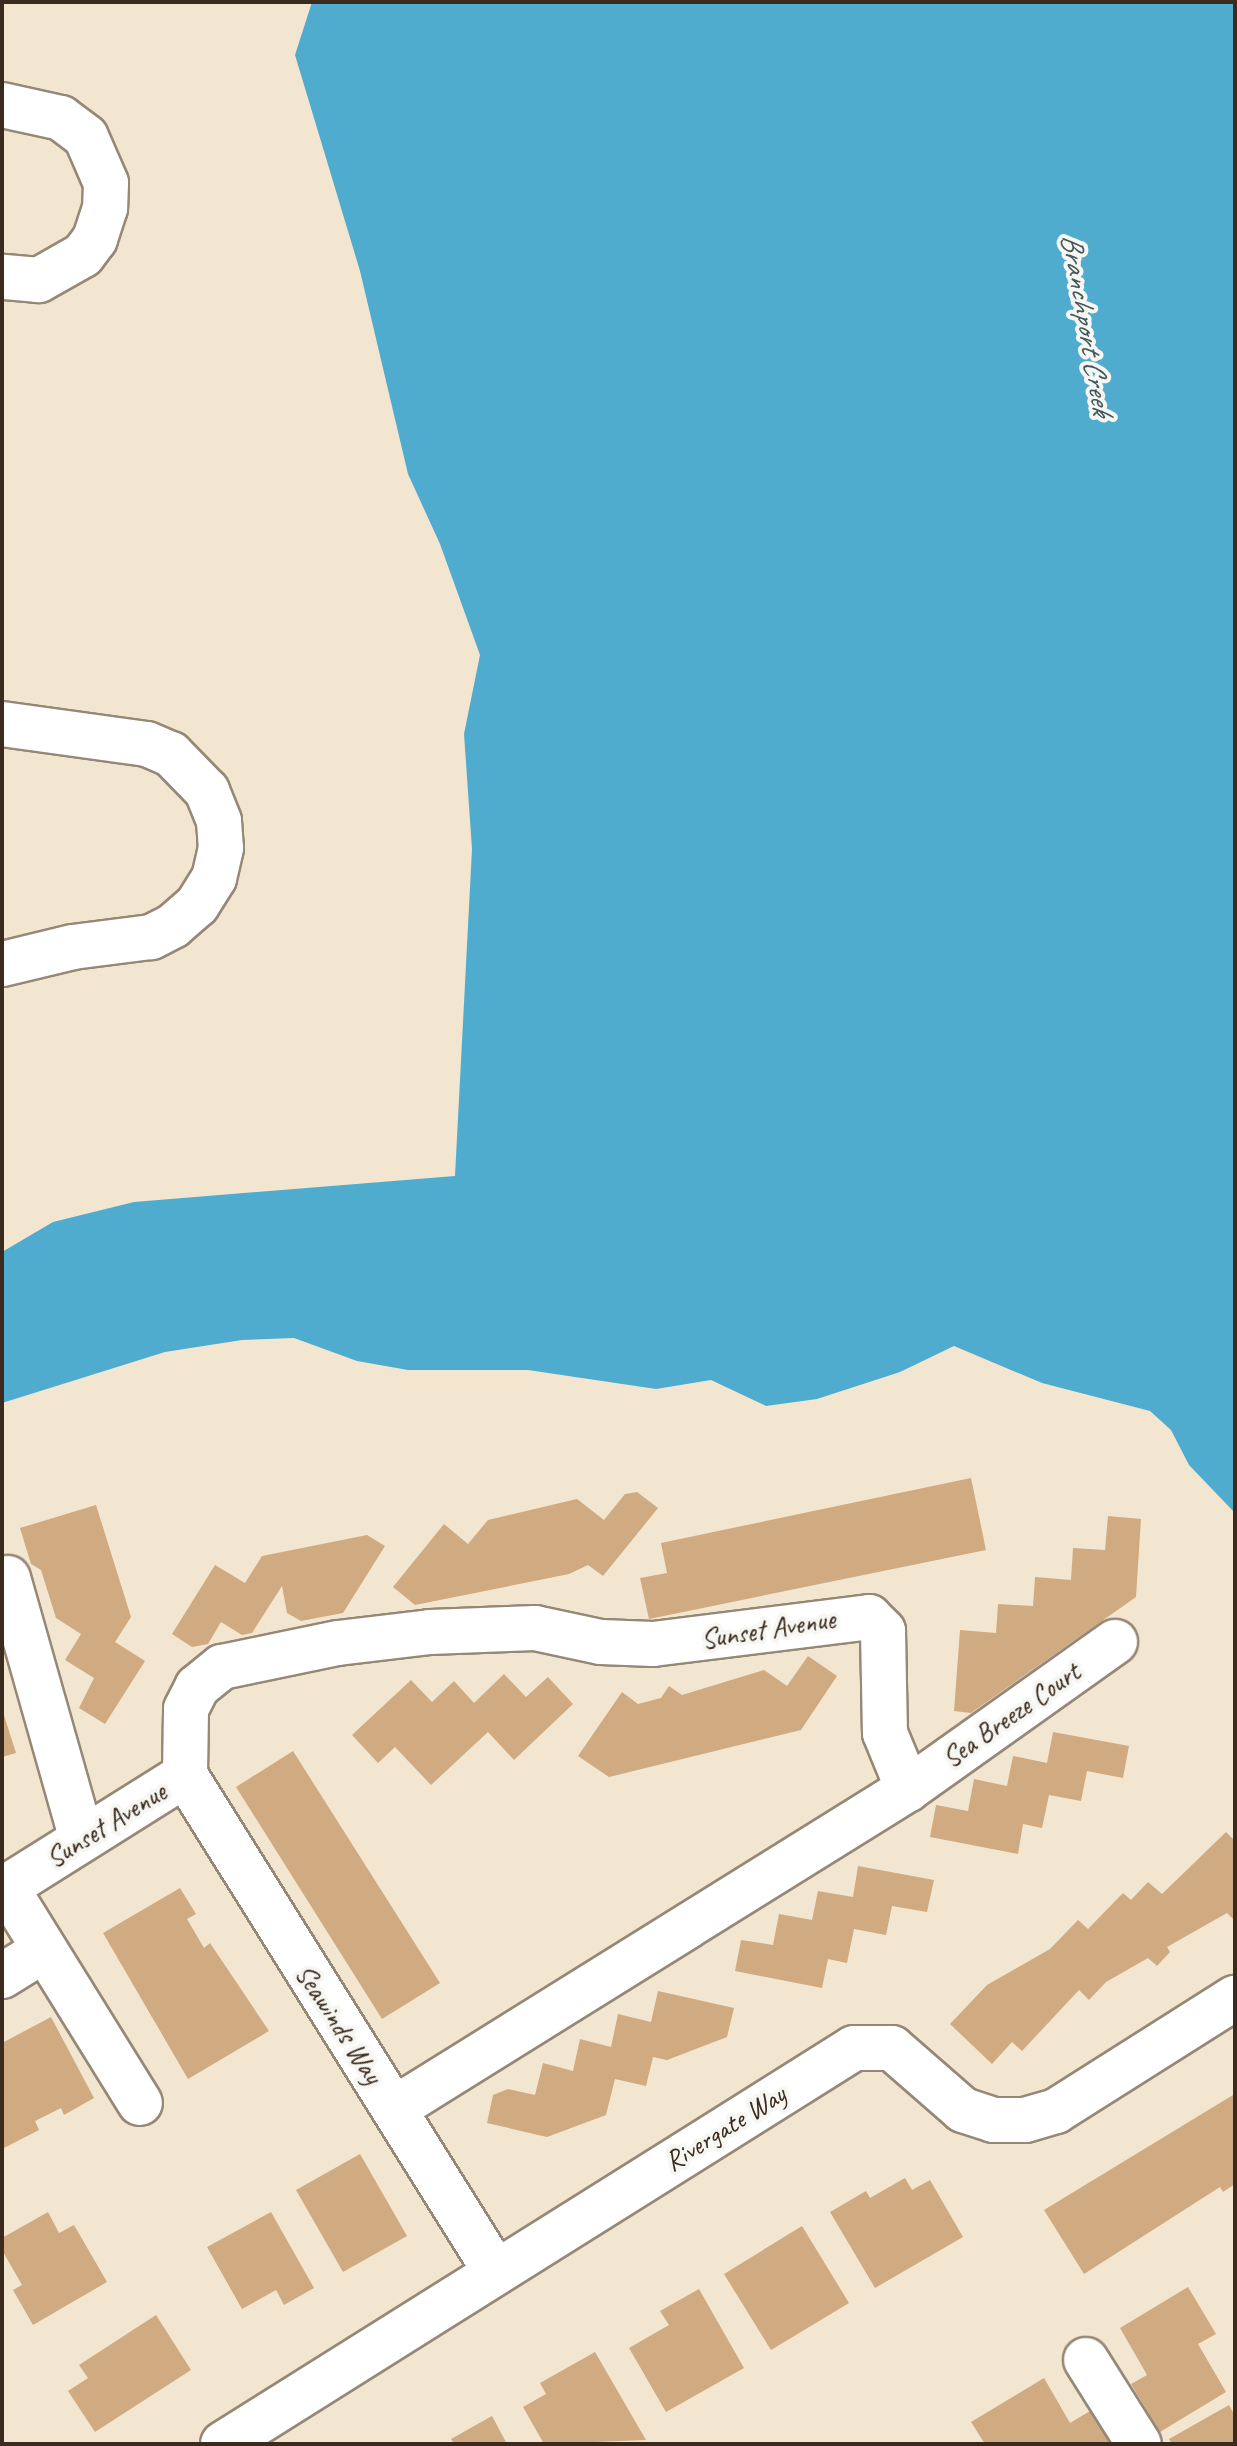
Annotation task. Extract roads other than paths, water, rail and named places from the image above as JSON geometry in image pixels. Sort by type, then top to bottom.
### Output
[{"type":"street","points":[[2,105],[61,118],[96,153],[106,183],[101,219],[83,255],[39,280],[2,277]]},
{"type":"street","points":[[2,724],[147,744],[171,754],[207,791],[219,821],[221,848],[214,878],[197,905],[173,926],[151,937],[73,947],[2,964]]},
{"type":"street","points":[[8,1578],[82,1839]]},
{"type":"street","name":"Sunset Avenue","points":[[4,1888],[185,1775],[186,1709],[197,1687],[222,1667],[338,1643],[430,1632],[535,1628],[601,1642],[653,1644],[857,1615],[869,1617],[883,1631],[885,1733],[908,1789]]},
{"type":"street","name":"Sea Breeze Court","points":[[908,1789],[1115,1642]]},
{"type":"street","name":"Seawinds Way","points":[[185,1775],[495,2271]]},
{"type":"street","points":[[394,2109],[908,1789]]},
{"type":"street","points":[[4,1888],[140,2103]]},
{"type":"street","points":[[2,1976],[44,1950]]},
{"type":"street","name":"Rivergate Way","points":[[223,2444],[854,2048],[892,2048],[963,2110],[993,2120],[1025,2120],[1056,2111],[1235,1998]]},
{"type":"street","points":[[1086,2360],[1139,2444]]},
{"type":"water","name":"Branchport Creek","points":[[312,2],[1235,2],[1235,1513],[1189,1465],[1171,1430],[1150,1411],[1042,1383],[954,1346],[900,1372],[817,1399],[766,1406],[711,1380],[656,1389],[528,1370],[408,1370],[357,1361],[294,1338],[242,1340],[165,1352],[2,1403],[2,1252],[53,1222],[134,1202],[455,1176],[472,849],[464,734],[480,655],[440,544],[408,474],[360,271],[295,55]]}]
